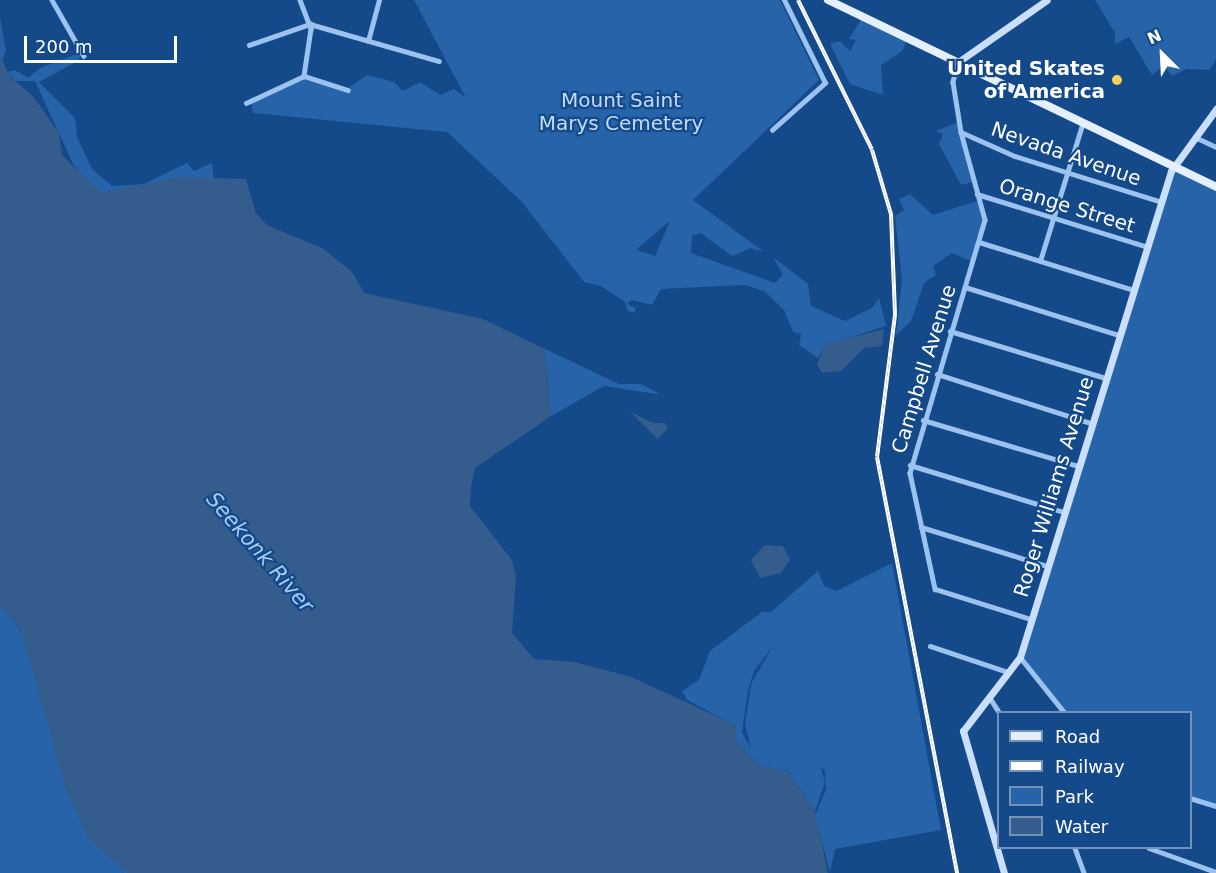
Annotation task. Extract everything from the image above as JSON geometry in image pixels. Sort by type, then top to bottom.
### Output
[{"type":"main road","points":[[828,0],[1216,187]]},
{"type":"main road","points":[[958,62],[1047,0]]},
{"type":"main road","name":"Roger Williams Avenue","points":[[996,838],[963,735],[1020,657],[1091,423],[1162,202],[1175,166],[1216,109]]},
{"type":"main road","name":"Roger Williams Avenue","points":[[999,849],[1004,873]]},
{"type":"street","points":[[52,0],[84,56]]},
{"type":"street","points":[[300,0],[310,24],[304,76]]},
{"type":"street","points":[[368,41],[379,0]]},
{"type":"street","points":[[772,130],[825,83],[784,0]]},
{"type":"street","points":[[249,45],[310,24],[439,61]]},
{"type":"street","name":"Campbell Avenue","points":[[958,62],[953,82],[961,132],[985,220],[910,465],[935,589],[1031,619]]},
{"type":"street","points":[[246,103],[304,76],[348,90]]},
{"type":"street","points":[[1040,261],[1083,122]]},
{"type":"street","name":"Nevada Avenue","points":[[961,132],[1068,173],[1162,202]]},
{"type":"street","points":[[1195,137],[1216,147]]},
{"type":"street","name":"Orange Street","points":[[977,194],[1148,247]]},
{"type":"street","points":[[979,242],[1134,290]]},
{"type":"street","points":[[965,287],[1119,335]]},
{"type":"street","points":[[950,332],[1106,378]]},
{"type":"street","points":[[937,374],[1091,423]]},
{"type":"street","points":[[923,420],[1078,466]]},
{"type":"street","points":[[910,465],[1064,512]]},
{"type":"street","points":[[921,527],[1047,566]]},
{"type":"street","points":[[930,646],[1008,672]]},
{"type":"street","points":[[1020,657],[1063,711]]},
{"type":"street","points":[[990,698],[998,711]]},
{"type":"street","points":[[1192,798],[1216,806]]},
{"type":"street","points":[[1075,849],[1084,873]]},
{"type":"street","points":[[1152,849],[1216,872]]},
{"type":"green space","name":"Mount Saint Marys Cemetery","points":[[414,0],[780,0],[819,80],[693,200],[764,252],[751,248],[732,256],[701,233],[692,236],[691,253],[775,283],[783,275],[773,257],[808,284],[811,306],[845,321],[872,308],[879,298],[886,326],[826,345],[818,358],[799,345],[801,334],[793,332],[784,310],[764,291],[745,285],[661,289],[652,305],[631,300],[627,304],[636,308],[634,313],[628,311],[625,302],[601,286],[584,282],[522,202],[447,132],[253,113],[251,102],[304,77],[347,89],[367,75],[394,82],[403,91],[420,82],[440,95],[454,89],[466,98]],"holes":[[[670,221],[655,256],[639,251],[638,248]]]},
{"type":"green space","points":[[1095,0],[1216,0],[1216,59],[1210,70],[1186,69],[1172,76],[1164,65],[1152,75],[1129,37],[1115,44],[1115,33]]},
{"type":"green space","points":[[0,17],[6,51],[1,63],[7,72],[15,70],[28,78],[40,68],[82,52],[78,61],[39,82],[75,118],[77,137],[92,169],[112,186],[144,184],[187,163],[194,171],[212,163],[214,182],[112,201],[105,192],[99,196],[73,164],[35,81],[15,81],[0,66]]},
{"type":"green space","points":[[862,18],[907,40],[902,51],[881,65],[883,95],[850,84],[830,44],[840,41],[850,51],[856,40],[849,39]]},
{"type":"green space","points":[[959,122],[973,182],[961,185],[939,144],[943,134],[936,131]]},
{"type":"green space","points":[[1175,168],[1216,187],[1216,809],[1192,801],[1192,711],[1063,711],[1021,659]]},
{"type":"green space","points":[[910,194],[933,215],[977,201],[984,223],[973,262],[952,253],[933,266],[936,275],[924,283],[911,321],[896,335],[902,280],[895,216],[904,210],[899,199]]},
{"type":"green space","points":[[545,349],[619,384],[641,384],[662,395],[604,386],[551,416]]},
{"type":"green space","points":[[892,563],[941,830],[835,849],[830,873],[815,815],[826,790],[825,770],[821,768],[825,782],[815,811],[788,771],[760,766],[735,740],[735,725],[687,700],[682,691],[699,680],[710,651],[762,612],[771,612],[818,571],[824,586],[837,591]],"holes":[[[773,646],[751,684],[745,724],[751,749],[742,732],[748,690],[754,671]]]},
{"type":"green space","points":[[0,604],[24,635],[151,873],[0,873]]},
{"type":"water","name":"Seekonk River","points":[[0,55],[10,77],[33,96],[59,133],[62,155],[101,193],[181,177],[246,179],[256,213],[267,225],[324,249],[352,272],[364,293],[483,319],[545,349],[551,416],[475,468],[471,487],[470,506],[512,560],[516,576],[512,633],[534,659],[575,662],[631,677],[736,725],[736,741],[760,766],[788,771],[815,811],[828,873],[128,873],[89,840],[65,787],[21,630],[0,605]]},
{"type":"water","points":[[884,329],[882,346],[864,348],[841,371],[822,373],[817,364],[826,344]]},
{"type":"water","points":[[629,411],[653,423],[666,423],[667,429],[658,439]]},
{"type":"water","points":[[765,545],[783,546],[790,560],[781,573],[760,578],[751,560]]},
{"type":"railway","points":[[798,0],[872,150],[891,214],[895,315],[877,457],[957,873]]},
{"type":"place","name":"United Skates of America","points":[[1117,80]]}]
